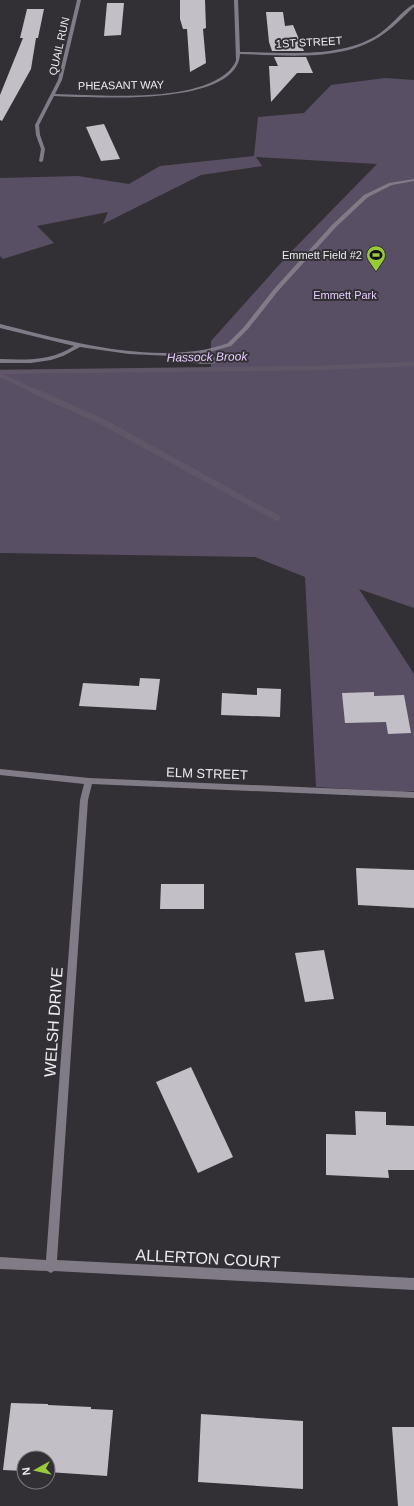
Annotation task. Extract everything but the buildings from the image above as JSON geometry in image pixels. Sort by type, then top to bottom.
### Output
[{"type":"street","name":"QUAIL RUN","points":[[41,162],[43,149],[38,136],[37,125],[63,72],[78,0]]},
{"type":"street","name":"PHEASANT WAY","points":[[53,95],[145,96],[192,90],[224,76],[237,64],[236,0]]},
{"type":"street","name":"1ST STREET","points":[[238,53],[309,53],[351,48],[376,38],[414,6]]},
{"type":"street","points":[[0,326],[79,345],[129,352],[168,355],[198,353],[229,345],[246,328],[276,290],[334,226],[366,196],[391,184],[414,180]]},
{"type":"street","points":[[0,361],[52,359],[71,352],[79,345]]},
{"type":"street","points":[[168,355],[200,363],[211,363],[228,356]]},
{"type":"street","name":"ELM STREET","points":[[0,772],[89,781],[414,795]]},
{"type":"street","name":"WELSH DRIVE","points":[[51,1267],[84,800],[89,781]]},
{"type":"street","name":"ALLERTON COURT","points":[[0,1263],[51,1267],[414,1284]]},
{"type":"green space","name":"Emmett Park","points":[[385,78],[414,80],[414,608],[359,589],[414,674],[414,791],[401,792],[316,787],[305,577],[255,557],[0,553],[0,374],[211,371],[211,341],[288,255],[377,164],[256,157],[262,166],[201,175],[103,224],[108,212],[37,226],[54,243],[3,259],[0,256],[0,178],[78,176],[129,184],[160,166],[254,156],[258,117],[304,113],[331,85]]},
{"type":"waterway","name":"Hassock Brook","points":[[0,372],[317,368],[414,364]]},
{"type":"waterway","points":[[0,375],[36,392]]},
{"type":"waterway","points":[[34,391],[103,422],[277,518]]},
{"type":"place","name":"Emmett Field #2","points":[[376,272]]}]
